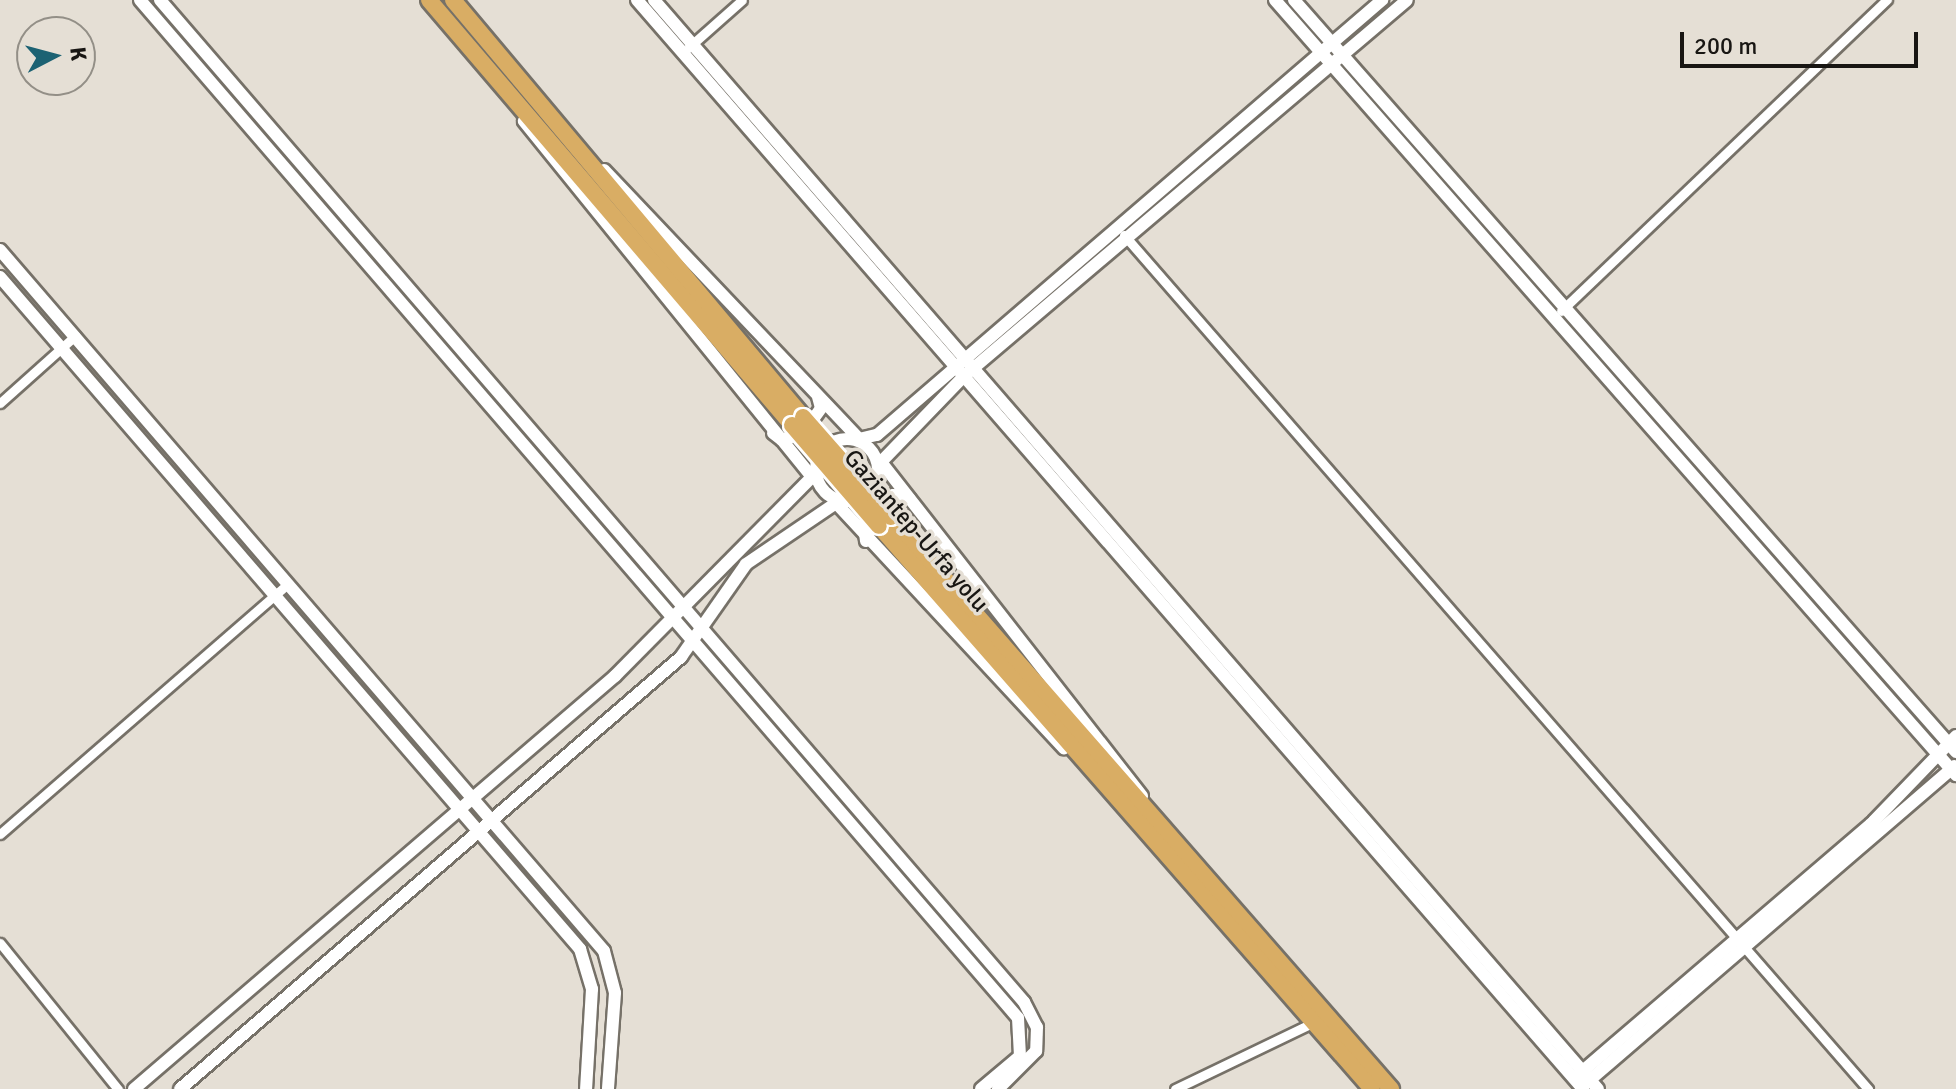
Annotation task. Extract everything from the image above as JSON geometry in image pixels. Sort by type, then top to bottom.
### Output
[{"type":"highway","name":"Gaziantep-Urfa yolu","points":[[429,0],[798,421],[1103,782],[1372,1089]]},
{"type":"highway","name":"Gaziantep-Urfa yolu","points":[[453,0],[798,421]]},
{"type":"highway","name":"Gaziantep-Urfa yolu","points":[[885,522],[1167,832],[1391,1089]]},
{"type":"street","points":[[140,0],[678,613]]},
{"type":"street","points":[[160,0],[1018,1018],[1020,1056],[981,1089]]},
{"type":"street","points":[[637,0],[687,49],[970,364],[1584,1083]]},
{"type":"street","points":[[654,0],[687,49],[958,373],[1584,1083]]},
{"type":"street","points":[[687,49],[742,0]]},
{"type":"street","points":[[1275,0],[1936,754],[1955,770],[1741,943]]},
{"type":"street","points":[[1294,0],[1953,744],[1936,754],[1874,821],[1584,1083]]},
{"type":"street","points":[[970,364],[1116,226],[1382,0]]},
{"type":"street","points":[[134,1089],[475,799],[678,613],[812,477],[829,453],[904,417],[1130,241],[1407,0]]},
{"type":"street","points":[[1552,319],[1887,0]]},
{"type":"street","points":[[487,68],[767,429],[836,503],[868,544],[1103,782]]},
{"type":"street","points":[[566,135],[672,236],[859,439],[873,445],[881,462],[1167,832]]},
{"type":"street","points":[[1116,226],[1868,1089]]},
{"type":"street","points":[[0,250],[495,822],[613,972],[608,1089]]},
{"type":"street","points":[[0,277],[479,836],[580,949],[590,971],[586,1089]]},
{"type":"street","points":[[0,403],[75,336]]},
{"type":"street","points":[[180,1089],[495,822],[695,634],[746,564],[836,503],[860,493],[881,462],[958,373]]},
{"type":"street","points":[[767,429],[782,440],[803,433],[821,408],[818,397]]},
{"type":"street","points":[[868,544],[864,525],[876,505],[893,495],[912,500]]},
{"type":"street","points":[[0,834],[288,584]]},
{"type":"street","points":[[695,634],[1024,1002],[1037,1027],[1036,1051],[998,1089]]},
{"type":"street","points":[[0,943],[118,1089]]},
{"type":"street","points":[[1175,1089],[1314,1022]]}]
